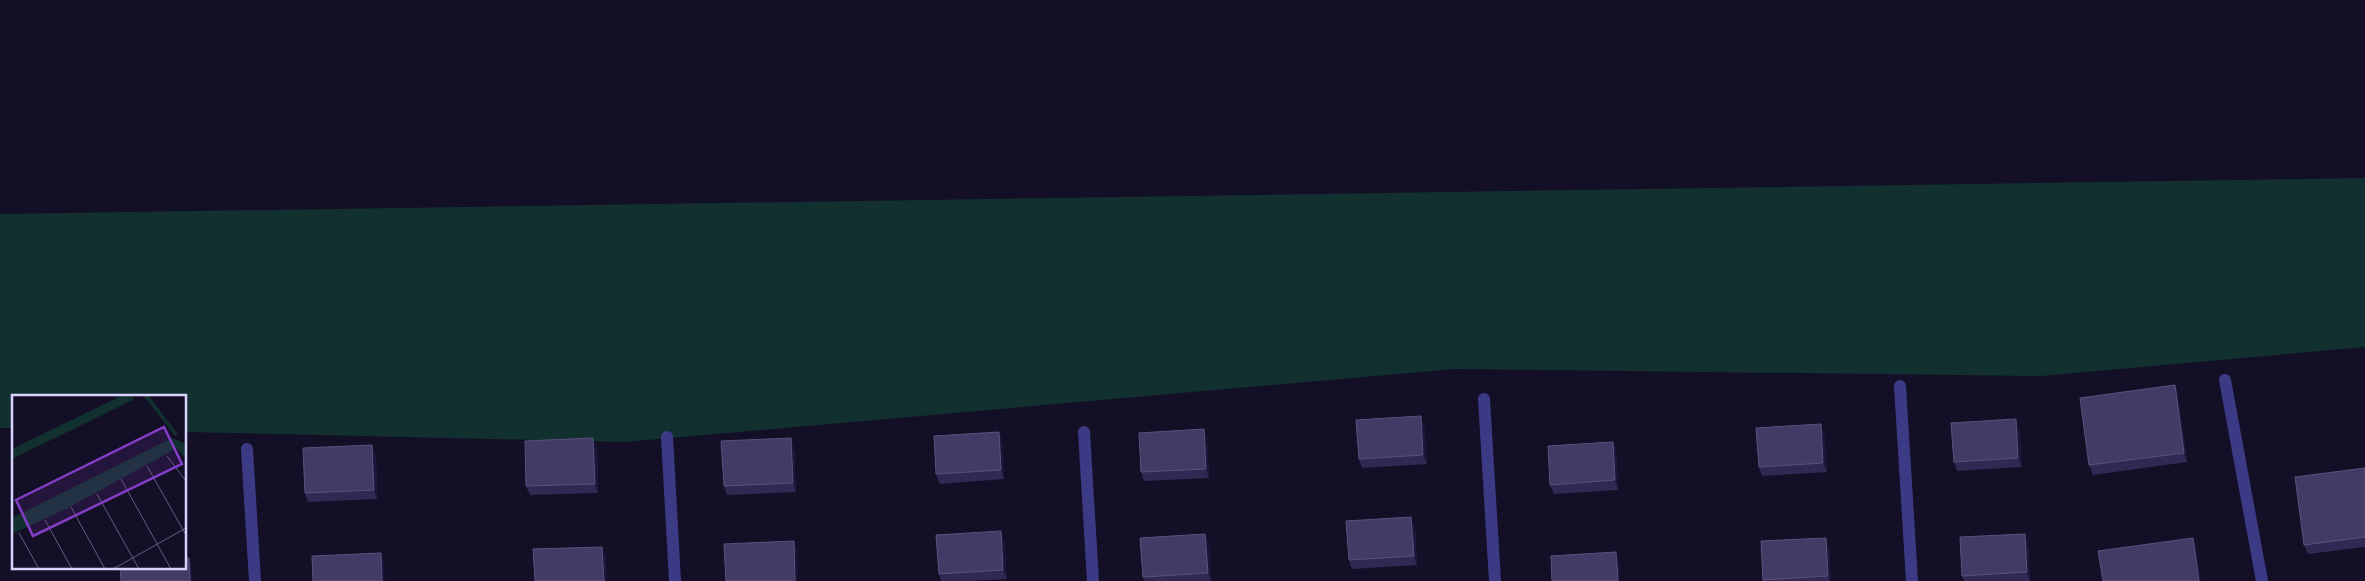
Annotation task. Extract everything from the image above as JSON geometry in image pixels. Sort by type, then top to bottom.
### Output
[{"type":"street","points":[[2225,380],[2262,581]]},
{"type":"street","points":[[1900,386],[1912,581]]},
{"type":"street","points":[[1484,400],[1495,581]]},
{"type":"street","points":[[1084,432],[1093,581]]},
{"type":"street","points":[[667,437],[675,581]]},
{"type":"street","points":[[247,449],[255,581]]},
{"type":"green space","points":[[2365,178],[2365,347],[2041,376],[1455,369],[624,442],[186,432],[186,395],[12,395],[12,428],[0,428],[0,214]]},
{"type":"building","points":[[2175,385],[2184,453],[2089,465],[2080,398]]},
{"type":"building","points":[[1421,416],[1423,455],[1359,459],[1356,420]]},
{"type":"building","points":[[2016,419],[2018,458],[1954,462],[1951,423]]},
{"type":"building","points":[[1821,424],[1823,463],[1759,467],[1756,428]]},
{"type":"building","points":[[1204,429],[1206,469],[1141,472],[1139,433]]},
{"type":"building","points":[[999,432],[1001,470],[936,474],[934,436]]},
{"type":"building","points":[[593,438],[595,484],[526,486],[525,441]]},
{"type":"building","points":[[791,438],[793,483],[724,486],[721,441]]},
{"type":"building","points":[[1613,442],[1615,480],[1550,485],[1548,446]]},
{"type":"building","points":[[372,445],[374,490],[305,493],[303,448]]},
{"type":"building","points":[[2365,468],[2365,537],[2304,545],[2295,477]]},
{"type":"building","points":[[1411,517],[1414,556],[1349,560],[1346,521]]},
{"type":"building","points":[[1001,531],[1003,570],[939,574],[936,535]]},
{"type":"building","points":[[1205,534],[1208,573],[1143,577],[1140,538]]},
{"type":"building","points":[[2025,534],[2027,572],[1962,576],[1960,537]]},
{"type":"building","points":[[1826,538],[1828,576],[1763,580],[1761,541]]},
{"type":"building","points":[[2193,538],[2199,581],[2103,581],[2098,551]]},
{"type":"building","points":[[794,541],[795,581],[726,581],[724,544]]},
{"type":"building","points":[[602,547],[604,581],[535,581],[533,549]]},
{"type":"building","points":[[1616,552],[1618,581],[1552,581],[1551,556]]},
{"type":"building","points":[[381,553],[382,581],[313,581],[312,556]]},
{"type":"building","points":[[186,558],[189,558],[190,581],[121,581],[120,568],[186,568]]}]
